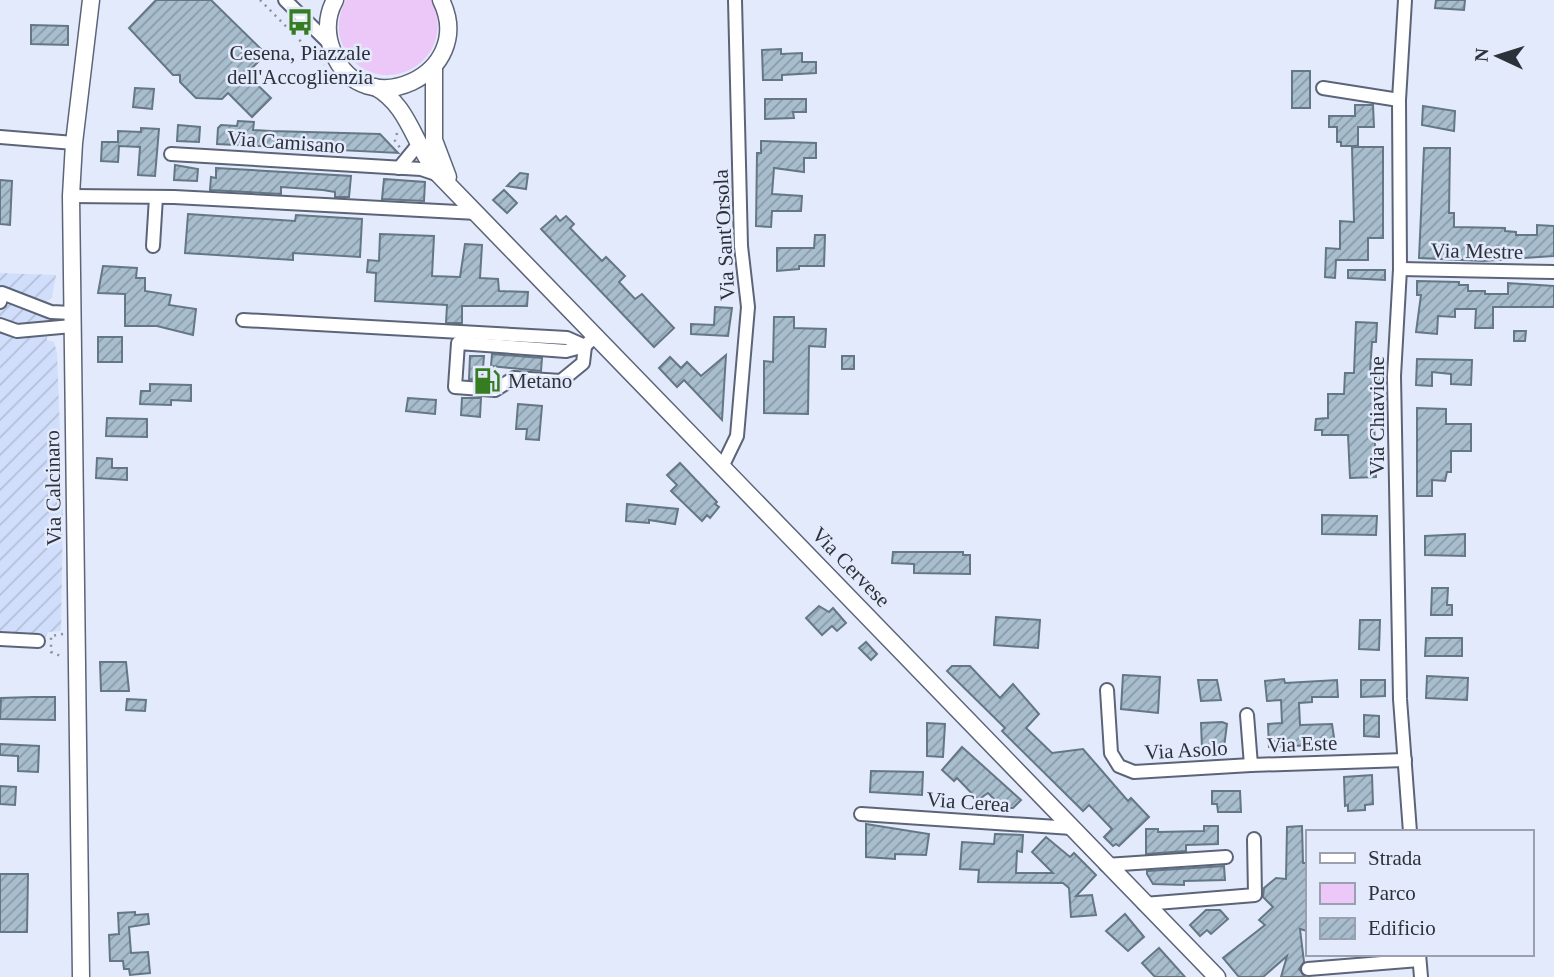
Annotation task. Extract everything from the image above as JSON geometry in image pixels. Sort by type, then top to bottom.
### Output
[{"type":"main road","name":"Via Calcinaro","points":[[81,977],[71,196],[74,143],[91,0]]},
{"type":"main road","points":[[329,43],[327,25],[332,2]]},
{"type":"main road","points":[[375,87],[407,85],[434,67],[447,39],[445,3]]},
{"type":"main road","name":"Via Cervese","points":[[329,43],[344,69],[355,79],[375,87],[404,112],[417,146],[439,175],[477,213],[590,341],[723,465],[1143,904],[1217,977]]},
{"type":"main road","name":"Via Cervese","points":[[434,67],[434,140],[453,187]]},
{"type":"street","points":[[285,0],[329,43]]},
{"type":"street","name":"Via Sant'Orsola","points":[[723,465],[737,436],[748,307],[741,246],[735,0]]},
{"type":"street","name":"Via Chiaviche","points":[[1405,0],[1399,100],[1400,269],[1394,376],[1400,699],[1410,830]]},
{"type":"street","points":[[1324,88],[1399,100]]},
{"type":"street","points":[[0,137],[74,143]]},
{"type":"street","points":[[399,168],[417,146]]},
{"type":"street","name":"Via Camisano","points":[[170,154],[421,169],[439,175]]},
{"type":"street","points":[[71,196],[156,197],[477,213]]},
{"type":"street","points":[[153,246],[156,197]]},
{"type":"street","name":"Via Mestre","points":[[1400,269],[1554,272]]},
{"type":"street","points":[[1,296],[72,319]]},
{"type":"street","points":[[0,325],[17,331],[72,319]]},
{"type":"street","points":[[243,320],[590,341]]},
{"type":"street","points":[[590,341],[583,363],[561,382],[514,378],[495,390],[455,387],[458,343],[566,351],[590,341]]},
{"type":"street","points":[[0,639],[38,641]]},
{"type":"street","name":"Via Asolo","points":[[1107,690],[1111,753],[1119,766],[1134,772],[1251,765]]},
{"type":"street","name":"Via Este","points":[[1247,715],[1251,765],[1405,760]]},
{"type":"street","name":"Via Cerea","points":[[861,814],[1072,828]]},
{"type":"street","points":[[1143,904],[1255,895],[1254,839]]},
{"type":"street","points":[[1106,865],[1226,858]]},
{"type":"street","points":[[1308,969],[1419,957],[1421,977]]},
{"type":"shaded area","points":[[0,273],[56,275],[52,297],[47,301],[47,340],[54,342],[57,353],[63,511],[61,631],[48,632],[45,638],[0,636]]},
{"type":"green space","points":[[346,0],[431,0],[437,23],[435,42],[425,58],[410,70],[393,75],[374,73],[357,64],[343,46],[339,23]]},
{"type":"building","points":[[156,0],[211,0],[266,54],[246,74],[271,98],[252,117],[228,93],[222,99],[196,98],[180,82],[180,75],[173,75],[129,28]]},
{"type":"building","points":[[1436,0],[1465,0],[1464,10],[1435,8]]},
{"type":"building","points":[[31,25],[68,26],[68,45],[31,44]]},
{"type":"building","points":[[781,49],[781,54],[802,53],[802,62],[816,62],[816,73],[782,75],[782,80],[763,80],[762,50]]},
{"type":"building","points":[[1292,71],[1310,71],[1310,108],[1292,108]]},
{"type":"building","points":[[135,88],[154,89],[152,109],[133,107]]},
{"type":"building","points":[[765,99],[806,99],[806,112],[793,112],[794,118],[765,119]]},
{"type":"building","points":[[1355,105],[1373,105],[1374,127],[1358,127],[1358,146],[1341,146],[1341,142],[1337,142],[1337,127],[1329,127],[1329,116],[1355,116]]},
{"type":"building","points":[[1423,106],[1455,111],[1454,131],[1422,125]]},
{"type":"building","points":[[238,121],[254,122],[253,130],[380,134],[398,153],[217,144],[218,128],[221,125],[237,126]]},
{"type":"building","points":[[178,125],[200,127],[199,142],[177,141]]},
{"type":"building","points":[[141,128],[159,129],[155,176],[138,175],[140,147],[119,146],[118,162],[101,161],[102,142],[118,142],[118,131],[141,132]]},
{"type":"building","points":[[761,141],[816,143],[816,158],[804,158],[804,172],[774,168],[772,194],[802,196],[801,211],[772,211],[771,227],[756,226],[757,153],[761,153]]},
{"type":"building","points":[[1352,147],[1383,147],[1383,238],[1368,238],[1368,260],[1336,260],[1335,278],[1325,277],[1326,248],[1340,249],[1340,221],[1354,222]]},
{"type":"building","points":[[1424,148],[1450,148],[1449,213],[1454,213],[1454,227],[1505,228],[1505,231],[1516,232],[1516,235],[1537,235],[1537,225],[1554,226],[1554,256],[1483,261],[1419,258]]},
{"type":"building","points":[[175,165],[198,169],[197,181],[174,180]]},
{"type":"building","points":[[216,168],[351,176],[349,197],[335,197],[335,192],[323,190],[281,187],[281,194],[210,190],[211,177],[216,178]]},
{"type":"building","points":[[520,173],[528,174],[526,189],[507,186]]},
{"type":"building","points":[[384,179],[425,182],[424,201],[382,199]]},
{"type":"building","points":[[0,180],[12,181],[10,225],[0,224]]},
{"type":"building","points":[[504,190],[517,203],[507,213],[493,200]]},
{"type":"building","points":[[188,214],[295,221],[296,215],[362,219],[360,257],[293,253],[293,260],[185,253]]},
{"type":"building","points":[[556,216],[560,221],[566,216],[574,224],[570,228],[602,261],[606,257],[625,276],[619,282],[635,299],[642,294],[674,328],[654,347],[541,229]]},
{"type":"building","points":[[380,234],[434,236],[432,276],[460,277],[465,244],[482,245],[480,278],[498,279],[499,291],[528,292],[527,306],[462,306],[462,323],[446,323],[447,305],[375,301],[376,273],[367,272],[368,260],[379,261]]},
{"type":"building","points":[[815,235],[825,235],[824,266],[799,266],[799,269],[777,271],[777,248],[814,248]]},
{"type":"building","points":[[103,266],[137,268],[136,278],[145,278],[145,291],[171,295],[169,305],[196,309],[193,335],[157,326],[125,326],[125,294],[98,293]]},
{"type":"building","points":[[1348,270],[1385,270],[1385,280],[1348,278]]},
{"type":"building","points":[[1417,281],[1459,282],[1459,285],[1468,285],[1468,291],[1485,291],[1485,294],[1508,294],[1508,283],[1554,286],[1554,307],[1493,307],[1493,328],[1475,328],[1476,309],[1455,309],[1455,317],[1438,316],[1437,334],[1416,332],[1421,295],[1417,295]]},
{"type":"building","points":[[715,307],[732,308],[728,336],[691,334],[691,324],[714,325]]},
{"type":"building","points":[[774,317],[794,317],[794,328],[826,329],[825,347],[809,346],[808,414],[764,413],[764,361],[773,362]]},
{"type":"building","points":[[1356,322],[1377,323],[1376,342],[1372,342],[1370,373],[1379,374],[1379,419],[1374,419],[1376,477],[1350,478],[1348,435],[1322,435],[1322,430],[1315,430],[1316,419],[1328,418],[1328,394],[1344,394],[1345,373],[1354,373]]},
{"type":"building","points":[[1514,331],[1526,331],[1525,341],[1514,341]]},
{"type":"building","points":[[98,337],[122,337],[122,362],[98,362]]},
{"type":"building","points":[[492,354],[542,358],[541,371],[491,366]]},
{"type":"building","points":[[726,355],[722,420],[684,380],[677,387],[659,368],[670,357],[681,368],[687,362],[701,376]]},
{"type":"building","points":[[470,356],[484,356],[482,380],[469,379]]},
{"type":"building","points":[[842,356],[854,356],[854,369],[842,369]]},
{"type":"building","points":[[1417,359],[1472,360],[1471,385],[1451,384],[1451,374],[1432,372],[1432,386],[1416,385]]},
{"type":"building","points":[[150,384],[191,385],[191,401],[171,400],[171,405],[140,404],[141,391],[150,391]]},
{"type":"building","points":[[408,398],[436,400],[435,414],[406,411]]},
{"type":"building","points":[[462,398],[481,398],[480,417],[461,415]]},
{"type":"building","points":[[518,404],[542,406],[539,440],[526,439],[527,429],[516,429]]},
{"type":"building","points":[[1417,408],[1446,409],[1446,424],[1471,424],[1471,451],[1451,451],[1451,472],[1447,472],[1445,481],[1432,480],[1432,496],[1417,496]]},
{"type":"building","points":[[107,418],[147,419],[147,437],[106,436]]},
{"type":"building","points":[[97,458],[112,459],[112,468],[127,468],[127,480],[96,478]]},
{"type":"building","points":[[680,463],[717,502],[715,504],[719,507],[710,518],[707,515],[702,521],[671,491],[677,485],[667,475]]},
{"type":"building","points":[[627,504],[678,509],[675,524],[649,520],[649,523],[626,521]]},
{"type":"building","points":[[1322,515],[1377,516],[1376,535],[1322,534]]},
{"type":"building","points":[[1465,534],[1465,556],[1425,555],[1425,536]]},
{"type":"building","points":[[893,552],[963,552],[963,555],[970,555],[970,574],[914,573],[914,564],[892,563]]},
{"type":"building","points":[[1432,588],[1448,588],[1447,605],[1452,605],[1452,615],[1431,615]]},
{"type":"building","points":[[819,606],[829,612],[833,608],[846,623],[837,631],[832,626],[822,635],[806,618]]},
{"type":"building","points":[[996,617],[1040,620],[1038,648],[994,645]]},
{"type":"building","points":[[1360,620],[1380,620],[1379,650],[1359,649]]},
{"type":"building","points":[[1426,638],[1462,638],[1462,656],[1425,656]]},
{"type":"building","points":[[866,642],[877,654],[871,660],[859,648]]},
{"type":"building","points":[[100,662],[126,662],[129,691],[101,691]]},
{"type":"building","points":[[952,666],[970,666],[1000,698],[1013,684],[1039,714],[1026,728],[1052,753],[1083,749],[1128,801],[1131,798],[1149,817],[1119,846],[1113,846],[1104,837],[1112,829],[1089,805],[1083,811],[1002,731],[1005,728],[947,671]]},
{"type":"building","points":[[1123,675],[1160,677],[1158,713],[1121,709]]},
{"type":"building","points":[[1427,676],[1468,678],[1467,700],[1426,698]]},
{"type":"building","points":[[1284,679],[1285,683],[1337,680],[1338,697],[1312,697],[1312,702],[1299,703],[1300,725],[1332,724],[1335,744],[1269,747],[1268,724],[1282,723],[1281,700],[1267,701],[1265,681]]},
{"type":"building","points":[[1198,680],[1217,680],[1221,700],[1201,701]]},
{"type":"building","points":[[1361,680],[1385,680],[1385,696],[1361,697]]},
{"type":"building","points":[[55,697],[55,720],[0,719],[1,698]]},
{"type":"building","points":[[127,699],[146,700],[145,711],[126,710]]},
{"type":"building","points":[[1364,715],[1379,716],[1379,737],[1364,736]]},
{"type":"building","points":[[927,723],[945,724],[943,757],[927,756]]},
{"type":"building","points":[[1201,723],[1227,724],[1224,747],[1202,749]]},
{"type":"building","points":[[0,744],[39,746],[38,772],[18,771],[18,756],[0,755]]},
{"type":"building","points":[[962,747],[1021,800],[1013,808],[1003,808],[988,793],[978,800],[957,778],[954,781],[942,770]]},
{"type":"building","points":[[871,771],[923,772],[922,795],[870,792]]},
{"type":"building","points":[[1372,775],[1373,804],[1365,805],[1365,810],[1348,811],[1348,805],[1345,806],[1344,777]]},
{"type":"building","points":[[0,786],[16,787],[15,805],[0,804]]},
{"type":"building","points":[[1212,791],[1240,791],[1241,812],[1218,812],[1217,804],[1212,804]]},
{"type":"building","points":[[866,824],[929,834],[926,855],[895,854],[895,859],[866,857]]},
{"type":"building","points":[[1204,826],[1218,826],[1218,844],[1186,845],[1186,851],[1146,854],[1146,829],[1158,829],[1158,832],[1204,831]]},
{"type":"building","points":[[1302,826],[1303,863],[1306,863],[1306,931],[1300,929],[1304,962],[1299,969],[1305,977],[1281,977],[1287,956],[1263,977],[1239,977],[1223,958],[1265,925],[1259,920],[1273,907],[1263,897],[1264,888],[1276,878],[1286,879],[1287,827]]},
{"type":"building","points":[[995,834],[1023,835],[1022,852],[1017,851],[1016,873],[1053,873],[1032,852],[1046,837],[1070,857],[1074,853],[1096,875],[1076,896],[1092,895],[1096,915],[1071,917],[1069,888],[1063,883],[978,882],[979,870],[960,869],[962,842],[994,844]]},
{"type":"building","points":[[1224,866],[1225,880],[1184,881],[1184,885],[1153,884],[1147,874],[1147,871]]},
{"type":"building","points":[[0,874],[28,874],[27,932],[0,932]]},
{"type":"building","points":[[1206,910],[1220,910],[1228,919],[1211,934],[1207,930],[1200,936],[1190,925]]},
{"type":"building","points":[[135,912],[135,915],[148,914],[149,924],[129,927],[131,953],[148,952],[150,973],[130,975],[129,969],[124,969],[123,961],[110,961],[109,935],[119,934],[118,913]]},
{"type":"building","points":[[1125,914],[1144,937],[1128,951],[1106,931]]},
{"type":"building","points":[[1159,948],[1185,977],[1155,977],[1142,963]]},
{"type":"place","name":"Cesena, Piazzale dell'Accoglienzia","points":[[300,22]]},
{"type":"place","name":"Metano","points":[[487,381]]}]
